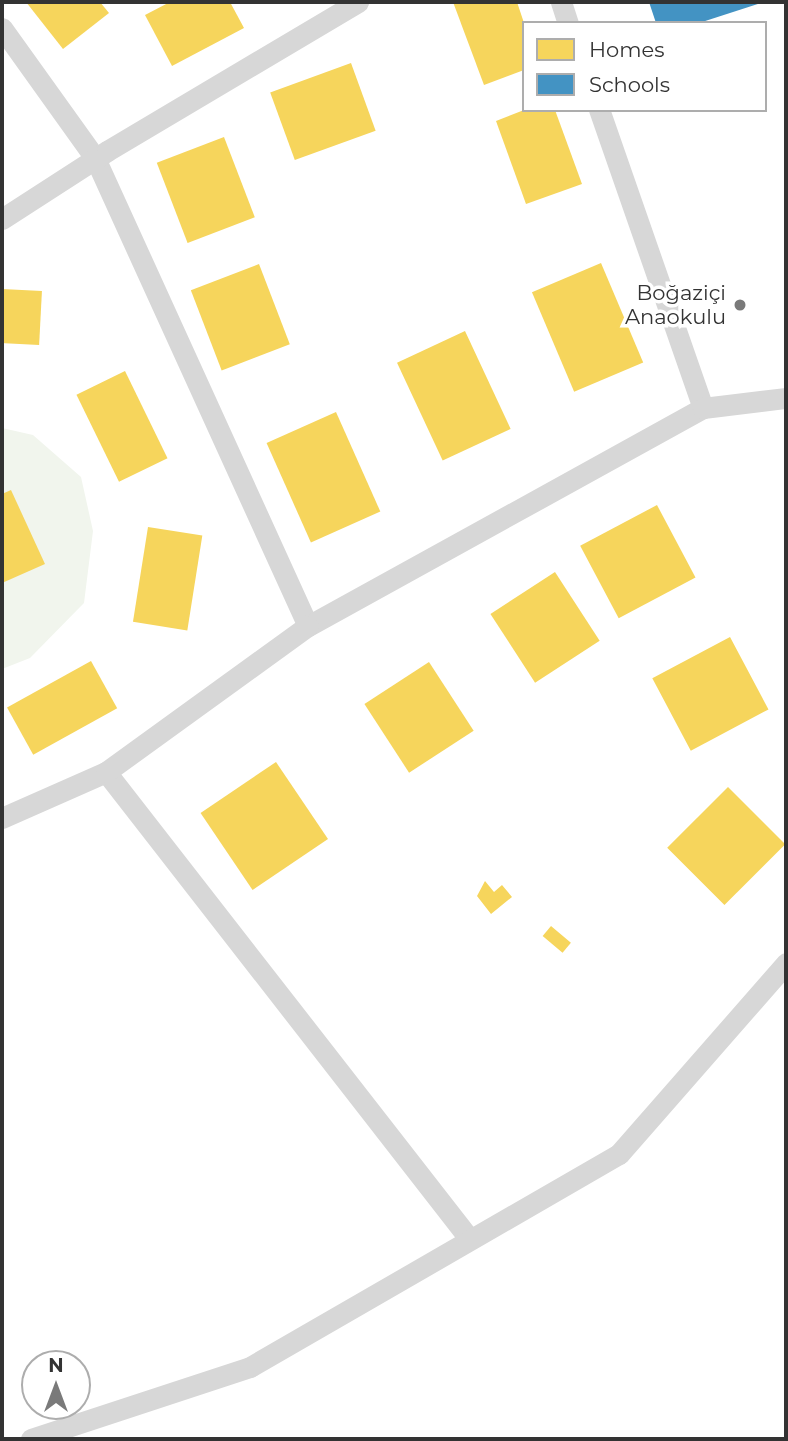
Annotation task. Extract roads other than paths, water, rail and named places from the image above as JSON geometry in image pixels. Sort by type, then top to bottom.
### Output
[{"type":"street","points":[[2,219],[95,158],[358,2]]},
{"type":"street","points":[[561,2],[567,21]]},
{"type":"street","points":[[2,28],[95,158],[308,626]]},
{"type":"street","points":[[600,112],[703,408]]},
{"type":"street","points":[[2,818],[106,772],[308,626],[703,408],[786,398]]},
{"type":"street","points":[[106,772],[468,1237]]},
{"type":"street","points":[[31,1439],[250,1367],[468,1237],[619,1154],[786,963]]},
{"type":"place","name":"Boğaziçi Anaokulu","points":[[740,305]]}]
